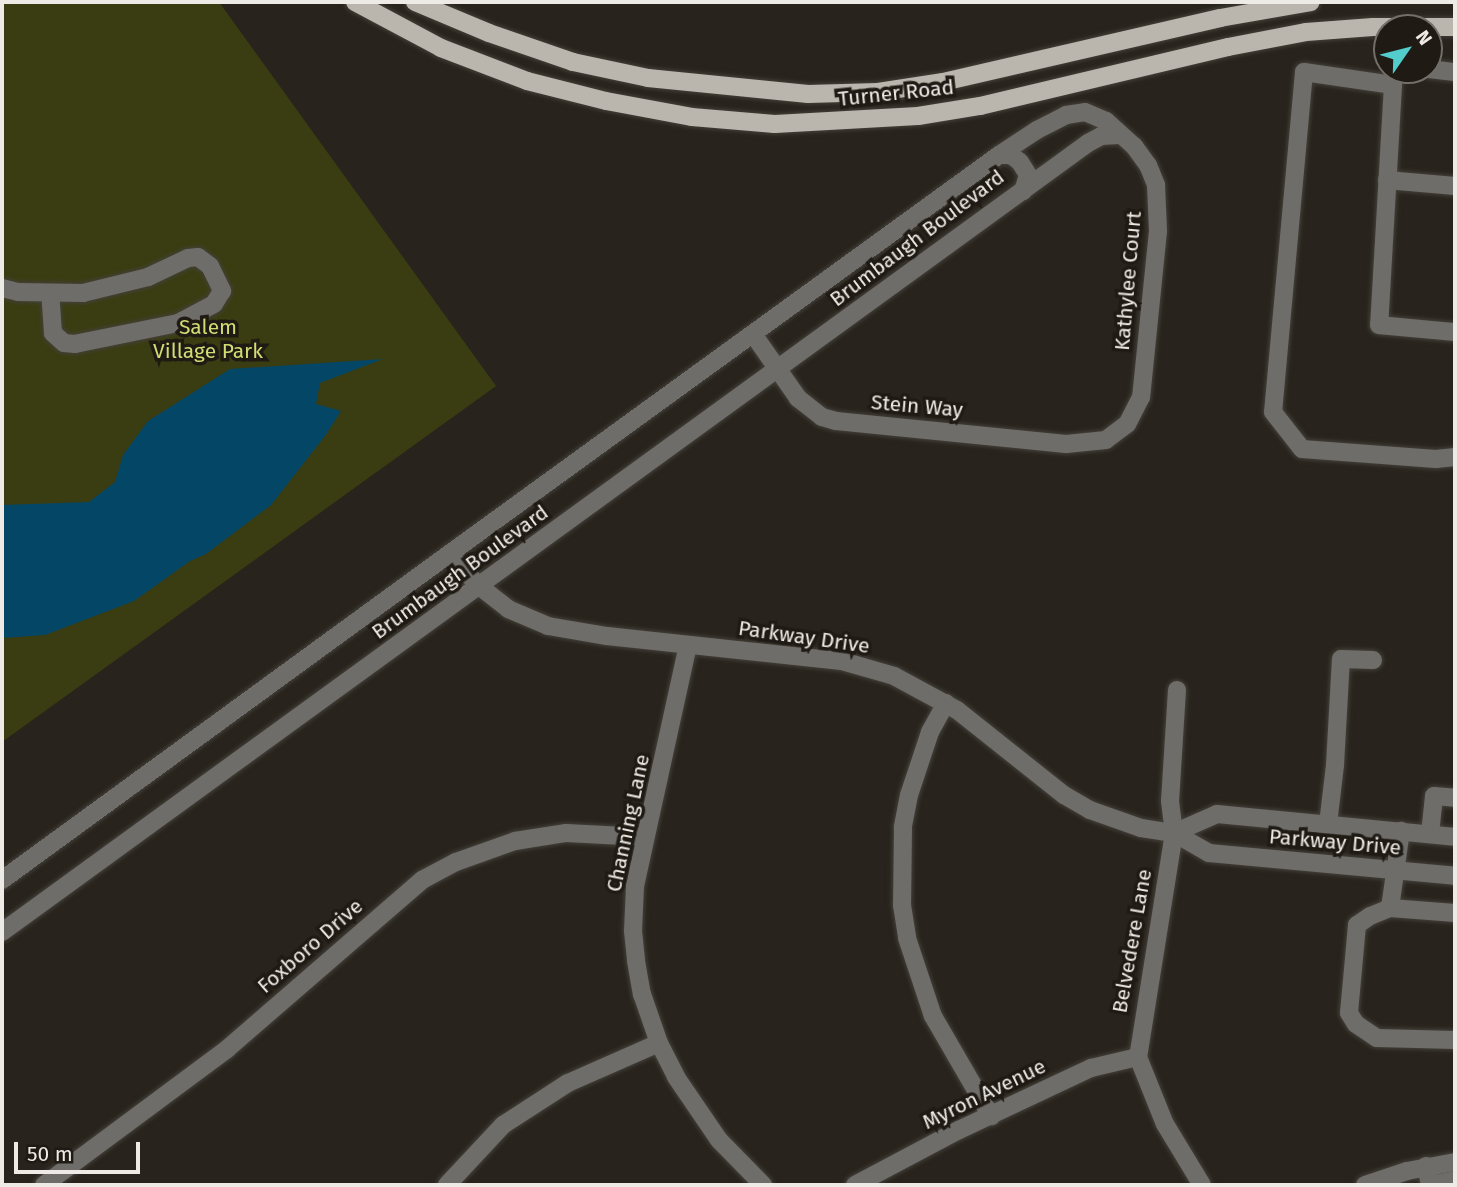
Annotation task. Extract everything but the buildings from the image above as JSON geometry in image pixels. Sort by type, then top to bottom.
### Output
[{"type":"main road","name":"Turner Road","points":[[355,2],[441,48],[527,81],[607,101],[692,117],[775,124],[918,116],[980,107],[1228,47],[1306,32],[1373,27],[1455,27]]},
{"type":"main road","name":"Turner Road","points":[[415,2],[489,33],[573,62],[648,78],[808,94],[878,92],[943,82],[1220,18],[1311,2]]},
{"type":"street","points":[[1373,76],[1304,72],[1273,412],[1302,449],[1455,457]]},
{"type":"street","points":[[1394,84],[1379,325],[1455,332]]},
{"type":"street","name":"Kathylee Court","points":[[999,155],[1037,130],[1085,112],[1106,121],[1134,146],[1152,175],[1156,185],[1158,230],[1141,397],[1127,424],[1115,435]]},
{"type":"street","points":[[1023,191],[1101,136],[1119,135]]},
{"type":"street","name":"Brumbaugh Boulevard","points":[[2,880],[999,155],[1011,155],[1020,162],[1028,175],[1023,191],[2,932]]},
{"type":"street","points":[[1387,180],[1455,187]]},
{"type":"street","points":[[2,289],[50,294],[110,289],[148,278],[188,258],[198,257],[210,266],[222,291],[214,304],[178,323],[75,344],[64,343],[53,333],[50,294]]},
{"type":"street","name":"Stein Way","points":[[753,334],[777,370],[809,408],[836,421],[1066,444],[1094,443],[1115,435]]},
{"type":"street","name":"Parkway Drive","points":[[449,554],[479,586],[508,609],[548,626],[866,667],[922,688],[979,725],[1064,795],[1090,810],[1142,828],[1174,833],[1209,853],[1455,876]]},
{"type":"street","name":"Channing Lane","points":[[688,645],[644,837],[635,886],[633,931],[642,993],[659,1043],[694,1106],[719,1140],[763,1185]]},
{"type":"street","points":[[1328,824],[1335,765],[1341,659],[1373,660]]},
{"type":"street","name":"Belvedere Lane","points":[[1138,1057],[1174,833],[1171,774],[1177,690]]},
{"type":"street","points":[[946,703],[930,732],[909,795],[902,838],[902,905],[907,938],[933,1016],[991,1116]]},
{"type":"street","points":[[1430,834],[1434,796],[1455,798]]},
{"type":"street","name":"Parkway Drive","points":[[1174,833],[1217,814],[1455,837]]},
{"type":"street","points":[[1390,908],[1401,831]]},
{"type":"street","name":"Foxboro Drive","points":[[44,1185],[227,1049],[422,880],[456,862],[515,841],[566,833],[644,837]]},
{"type":"street","points":[[1455,913],[1390,908],[1357,925],[1349,1013],[1356,1024],[1377,1038],[1455,1040]]},
{"type":"street","points":[[447,1185],[503,1125],[557,1090],[609,1063],[659,1043]]},
{"type":"street","points":[[1138,1057],[1164,1124],[1202,1185]]},
{"type":"street","name":"Myron Avenue","points":[[855,1185],[1091,1068],[1138,1057]]},
{"type":"street","points":[[1365,1185],[1426,1167],[1455,1162]]},
{"type":"street","points":[[1426,1167],[1430,1185],[1455,1181]]},
{"type":"green space","name":"Salem Village Park","points":[[2,2],[219,2],[496,386],[2,742]]},
{"type":"water","points":[[383,359],[320,383],[316,404],[341,411],[325,436],[271,505],[206,554],[190,561],[134,601],[45,635],[2,638],[2,505],[89,502],[115,482],[123,455],[148,421],[230,369]]}]
